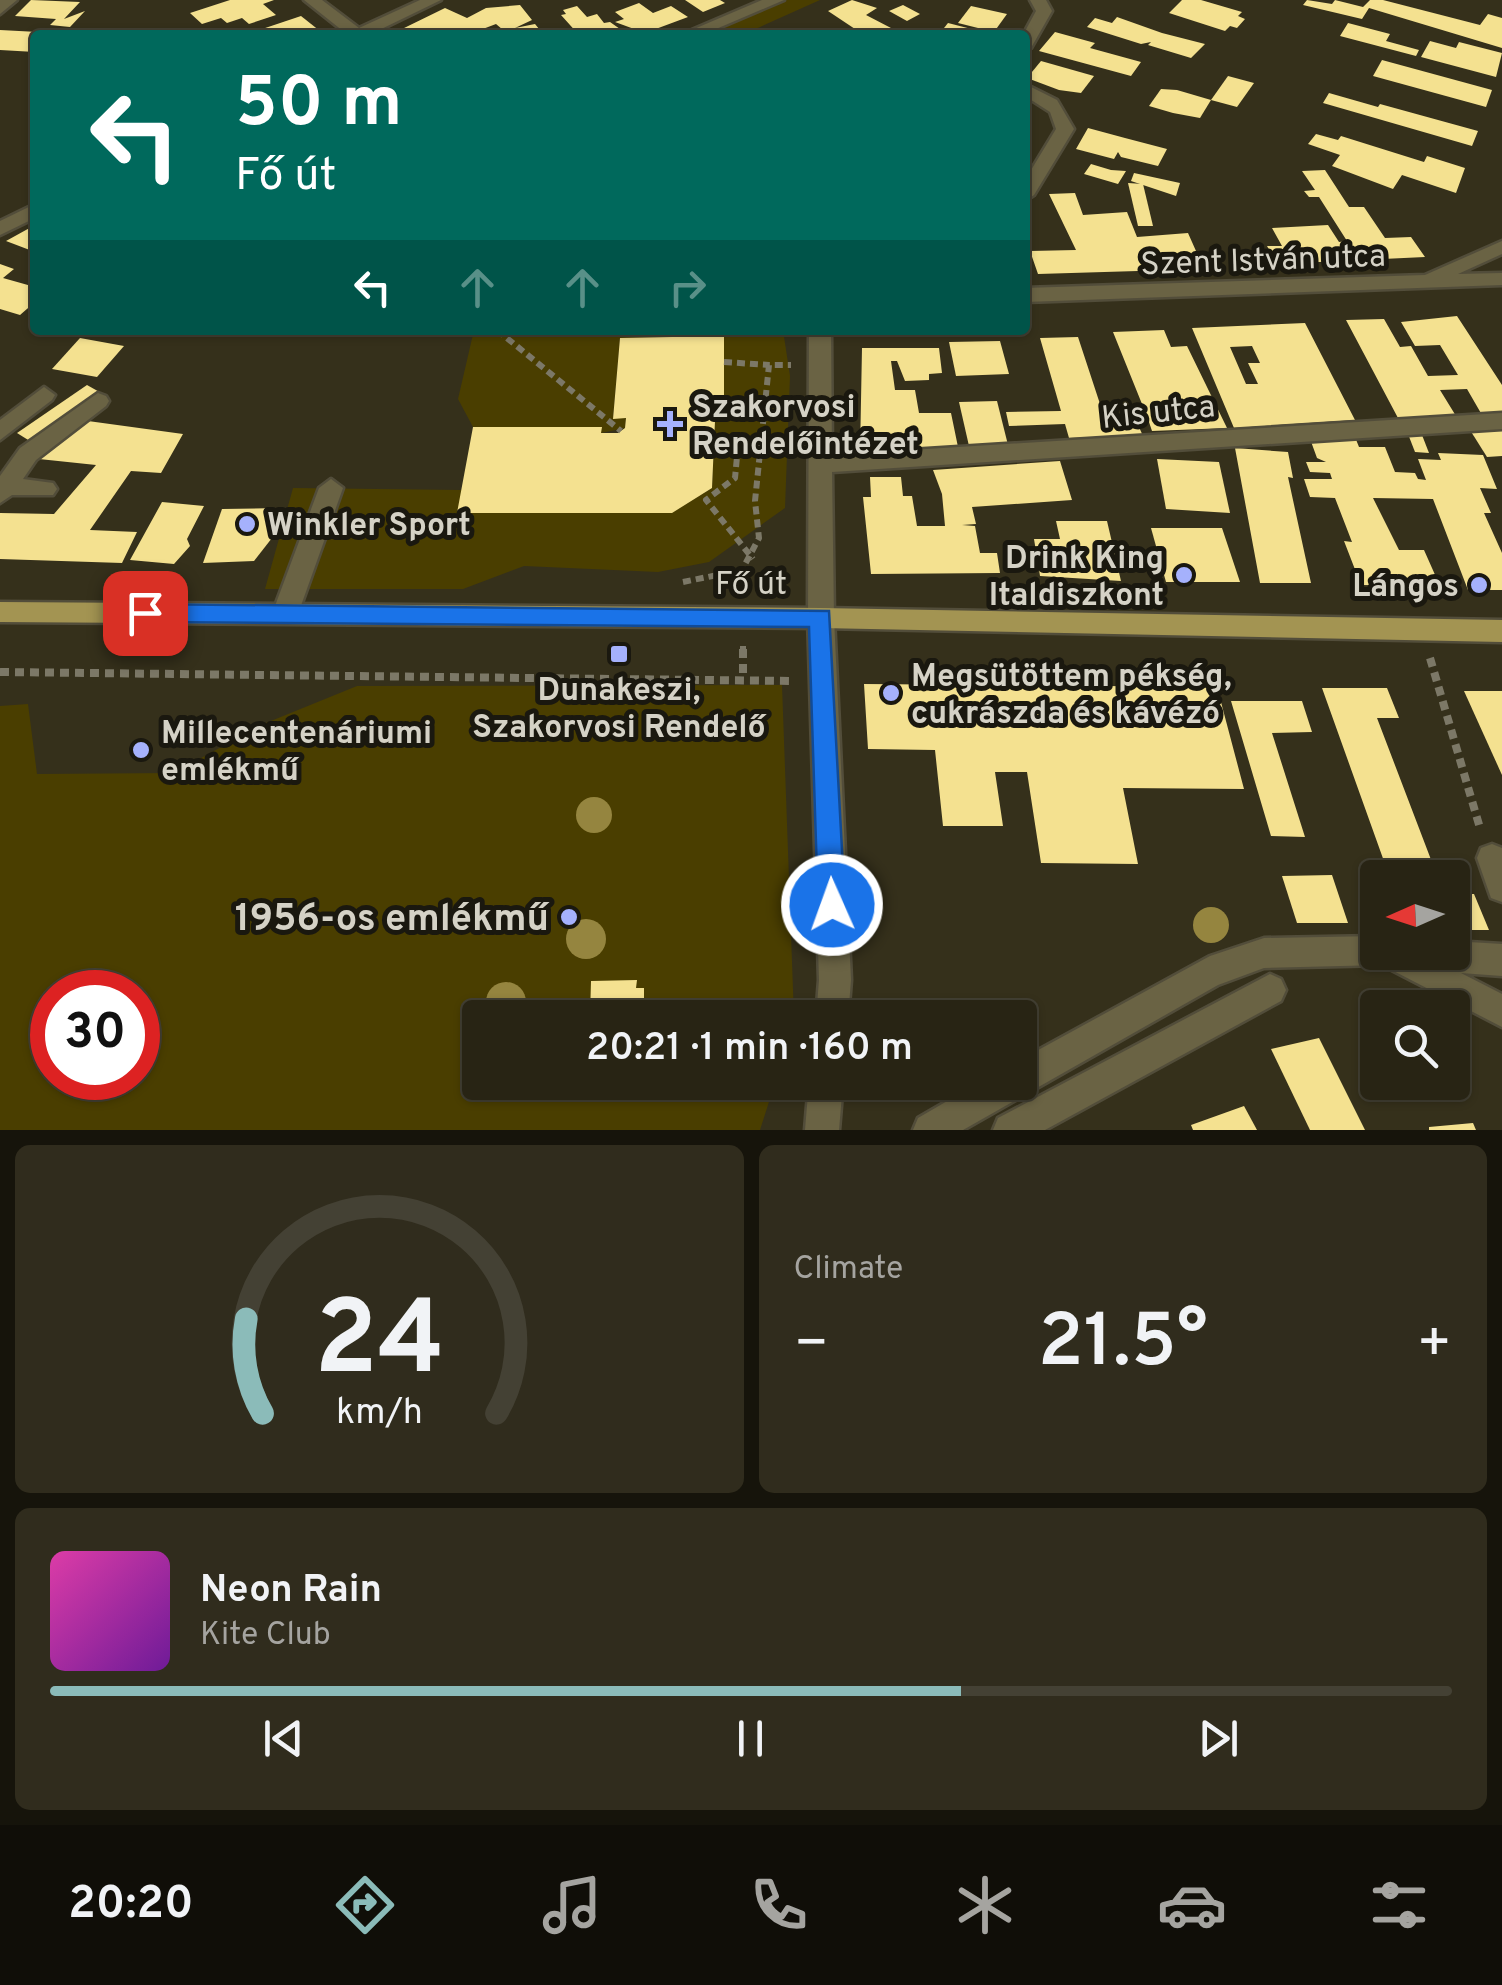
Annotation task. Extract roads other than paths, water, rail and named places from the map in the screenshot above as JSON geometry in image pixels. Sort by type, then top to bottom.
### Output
[{"type":"main road","name":"Fő út","points":[[0,612],[821,618],[1502,631]]},
{"type":"street","points":[[0,9],[10,0]]},
{"type":"street","points":[[312,0],[351,30]]},
{"type":"street","points":[[368,30],[433,0]]},
{"type":"street","points":[[701,30],[776,0]]},
{"type":"street","points":[[1030,36],[1044,11],[1038,0]]},
{"type":"street","points":[[1030,92],[1053,103],[1063,116],[1065,130],[1030,187]]},
{"type":"street","points":[[0,229],[30,213]]},
{"type":"street","points":[[1416,285],[1502,246]]},
{"type":"street","name":"Szent István utca","points":[[1030,295],[1502,280]]},
{"type":"street","points":[[820,335],[822,682],[833,1000]]},
{"type":"street","points":[[0,432],[44,395]]},
{"type":"street","points":[[3,490],[28,454],[98,401]]},
{"type":"street","name":"Kis utca","points":[[820,464],[1093,450],[1207,437],[1502,421]]},
{"type":"street","points":[[284,614],[331,488]]},
{"type":"street","points":[[3,490],[45,489]]},
{"type":"street","points":[[1492,858],[1502,888]]},
{"type":"street","points":[[1037,1070],[1228,966],[1264,953],[1360,952]]},
{"type":"street","points":[[1470,958],[1502,960]]},
{"type":"street","points":[[1426,970],[1502,1011]]},
{"type":"street","points":[[1010,1130],[1270,990]]},
{"type":"street","points":[[822,1130],[824,1100]]},
{"type":"street","points":[[930,1130],[983,1100]]},
{"type":"place","name":"Szakorvosi Rendelőintézet","points":[[670,424]]},
{"type":"place","name":"Winkler Sport","points":[[247,524]]},
{"type":"place","name":"Drink King Italdiszkont","points":[[1184,575]]},
{"type":"place","name":"Lángos","points":[[1479,585]]},
{"type":"place","name":"Dunakeszi, Szakorvosi Rendelő","points":[[619,654]]},
{"type":"place","name":"Megsütöttem pékség, cukrászda és kávézó","points":[[891,693]]},
{"type":"place","name":"Millecentenáriumi emlékmű","points":[[141,750]]},
{"type":"place","name":"1956-os emlékmű","points":[[569,917]]}]
